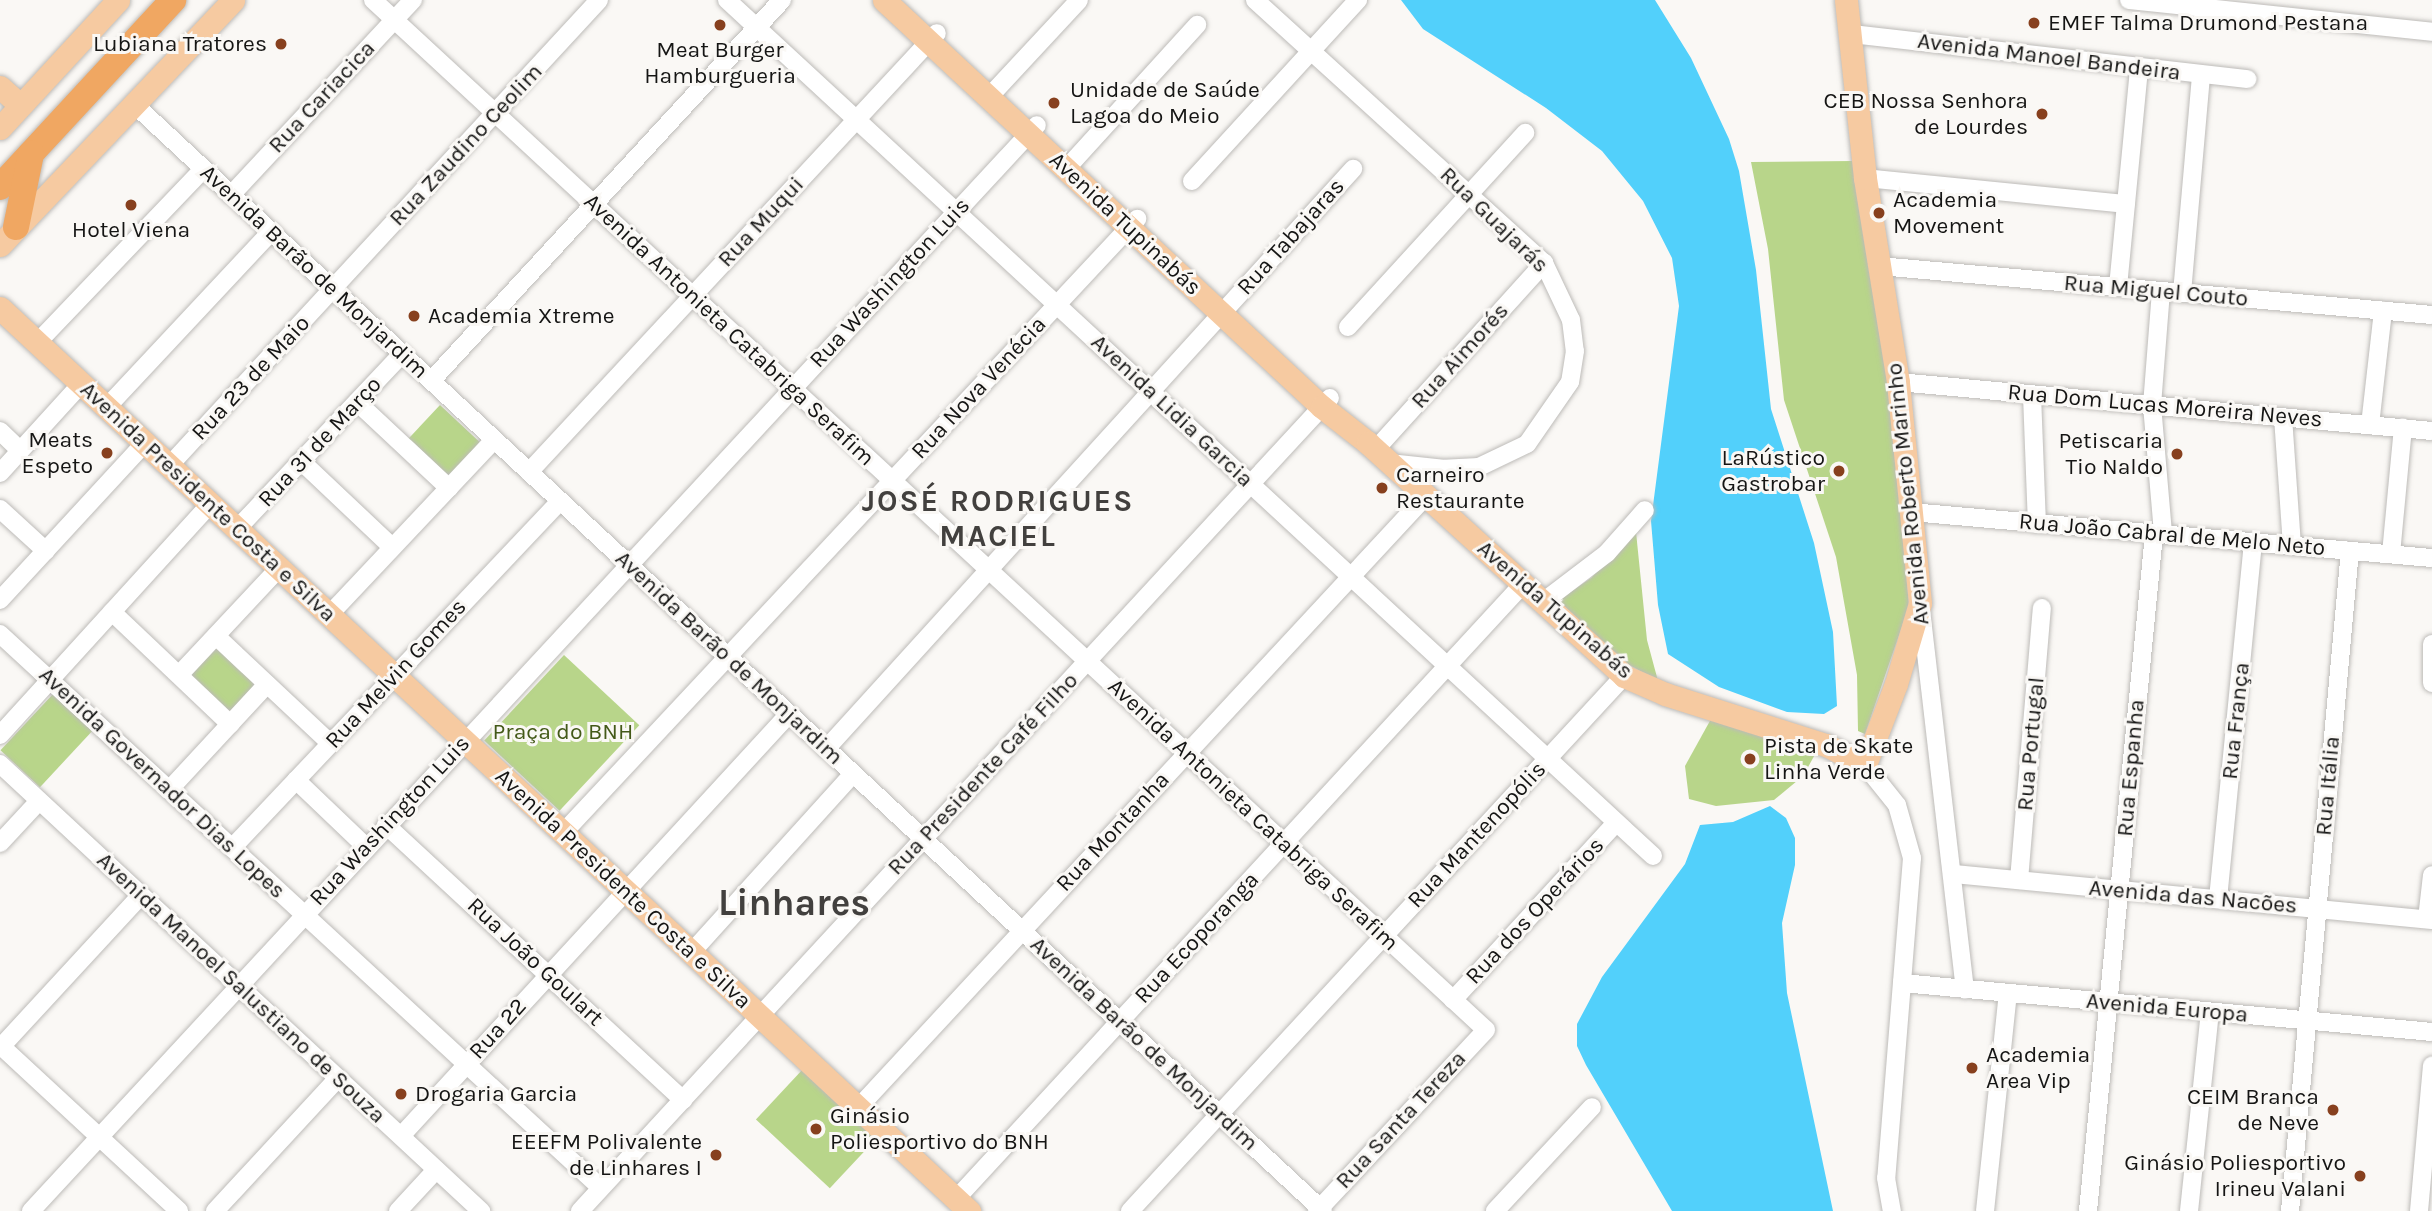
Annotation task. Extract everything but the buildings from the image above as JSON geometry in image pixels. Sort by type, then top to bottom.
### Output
[{"type":"highway","points":[[135,40],[160,0]]},
{"type":"highway","points":[[0,187],[173,0]]},
{"type":"highway","points":[[8,236],[32,152]]},
{"type":"main road","points":[[0,128],[118,0]]},
{"type":"main road","points":[[8,236],[233,0]]},
{"type":"main road","name":"Avenida Tupinabás","points":[[884,0],[933,37],[1378,452],[1624,676],[1665,694],[1826,745],[1865,765]]},
{"type":"main road","name":"Avenida Tupinabás","points":[[902,0],[933,37]]},
{"type":"main road","name":"Avenida Roberto Marinho","points":[[1846,0],[1853,34],[1865,178],[1898,382],[1920,603]]},
{"type":"main road","points":[[0,87],[20,105]]},
{"type":"main road","name":"Avenida Presidente Costa e Silva","points":[[3,318],[37,343],[962,1205]]},
{"type":"main road","points":[[1865,765],[1896,684],[1920,603]]},
{"type":"street","name":"Avenida Antonieta Catabriga Serafim","points":[[373,0],[1486,1030]]},
{"type":"street","name":"Rua Cariacica","points":[[231,195],[413,0]]},
{"type":"street","name":"Rua Zaudino Ceolim","points":[[333,289],[599,0]]},
{"type":"street","name":"Avenida Lidia Garcia","points":[[727,0],[1653,856]]},
{"type":"street","points":[[430,381],[782,0]]},
{"type":"street","points":[[993,93],[1079,0]]},
{"type":"street","name":"Rua Guajarás","points":[[1255,0],[1544,263],[1568,309],[1575,351],[1570,382],[1552,414],[1527,444],[1479,467],[1445,469],[1378,452]]},
{"type":"street","points":[[1192,181],[1357,0]]},
{"type":"street","points":[[2129,0],[2432,32]]},
{"type":"street","points":[[1070,164],[1197,25]]},
{"type":"street","name":"Avenida Manoel Bandeira","points":[[1853,34],[2139,69],[2247,79]]},
{"type":"street","name":"Rua Muqui","points":[[529,472],[933,37]]},
{"type":"street","points":[[2118,287],[2139,69]]},
{"type":"street","points":[[2182,293],[2201,75]]},
{"type":"street","name":"Avenida Barão de Monjardim","points":[[135,105],[1320,1210]]},
{"type":"street","name":"Rua Washington Luis","points":[[31,1211],[1033,130]]},
{"type":"street","points":[[1348,327],[1525,132]]},
{"type":"street","points":[[37,343],[203,169]]},
{"type":"street","name":"Rua Tabajaras","points":[[826,749],[1353,169]]},
{"type":"street","points":[[1865,178],[2126,204]]},
{"type":"street","name":"Rua Nova Venécia","points":[[563,833],[1133,223]]},
{"type":"street","points":[[107,408],[271,232]]},
{"type":"street","name":"Rua Aimorés","points":[[1378,452],[1544,263]]},
{"type":"street","name":"Rua Miguel Couto","points":[[1880,266],[2432,315]]},
{"type":"street","name":"Rua 23 de Maio","points":[[169,466],[333,289]]},
{"type":"street","name":"Rua Espanha","points":[[2088,1211],[2119,890],[2158,534],[2152,405],[2161,291]]},
{"type":"street","points":[[2370,425],[2383,311]]},
{"type":"street","name":"Rua 31 de Março","points":[[237,529],[402,354]]},
{"type":"street","name":"Rua Dom Lucas Moreira Neves","points":[[1898,382],[2432,431]]},
{"type":"street","points":[[0,473],[81,384]]},
{"type":"street","points":[[2032,394],[2038,524]]},
{"type":"street","points":[[357,402],[449,488]]},
{"type":"street","name":"Rua Presidente Café Filho","points":[[580,1211],[1326,402]]},
{"type":"street","points":[[2283,417],[2292,546]]},
{"type":"street","points":[[2391,554],[2403,428]]},
{"type":"street","points":[[0,431],[20,450]]},
{"type":"street","points":[[329,615],[494,440]]},
{"type":"street","points":[[0,600],[145,443]]},
{"type":"street","points":[[301,461],[393,547]]},
{"type":"street","name":"Rua Montanha","points":[[858,1108],[1426,496]]},
{"type":"street","name":"Rua Melvin Gomes","points":[[232,848],[560,501]]},
{"type":"street","points":[[0,735],[210,504]]},
{"type":"street","points":[[0,509],[46,551]]},
{"type":"street","points":[[1543,602],[1607,553],[1645,510]]},
{"type":"street","name":"Rua João Cabral de Melo Neto","points":[[1911,512],[2432,558]]},
{"type":"street","name":"Rua França","points":[[2218,899],[2253,542]]},
{"type":"street","name":"Rua Itália","points":[[2290,1211],[2350,551]]},
{"type":"street","points":[[178,675],[279,568]]},
{"type":"street","name":"Rua Ecoporanga","points":[[962,1205],[1119,1021],[1524,584]]},
{"type":"street","name":"Avenida Roberto Marinho","points":[[1920,603],[1954,874],[1965,989]]},
{"type":"street","name":"Rua Portugal","points":[[2019,880],[2042,608]]},
{"type":"street","points":[[112,612],[230,724]]},
{"type":"street","name":"Avenida Governador Dias Lopes","points":[[0,634],[601,1188]]},
{"type":"street","points":[[216,636],[330,743]]},
{"type":"street","points":[[2432,644],[2432,683]]},
{"type":"street","name":"Rua Mantenopólis","points":[[1130,1211],[1624,676]]},
{"type":"street","points":[[169,790],[267,684]]},
{"type":"street","points":[[624,890],[789,714]]},
{"type":"street","name":"Avenida Manoel Salustiano de Souza","points":[[0,764],[481,1211]]},
{"type":"street","name":"Avenida Tupinabás","points":[[1865,765],[1897,805],[1910,839],[1913,859],[1886,1178],[1892,1211]]},
{"type":"street","points":[[691,953],[853,774]]},
{"type":"street","points":[[296,780],[366,847]]},
{"type":"street","points":[[0,843],[40,801]]},
{"type":"street","name":"Rua dos Operários","points":[[1453,1000],[1616,823]]},
{"type":"street","name":"Rua João Goulart","points":[[386,825],[683,1100]]},
{"type":"street","name":"Avenida das Nacões","points":[[1954,874],[2429,919]]},
{"type":"street","points":[[2429,919],[2432,875]]},
{"type":"street","name":"Rua 22","points":[[401,1136],[624,890]]},
{"type":"street","points":[[141,895],[0,1046],[179,1211]]},
{"type":"street","name":"Avenida Europa","points":[[1902,983],[2432,1032]]},
{"type":"street","points":[[1985,1211],[2008,993]]},
{"type":"street","points":[[2189,1211],[2210,1012]]},
{"type":"street","name":"Rua Santa Tereza","points":[[1320,1210],[1486,1030]]},
{"type":"street","points":[[2419,1211],[2432,1066]]},
{"type":"street","points":[[215,1211],[338,1078]]},
{"type":"street","points":[[1495,1211],[1592,1107]]},
{"type":"street","points":[[398,1211],[436,1170]]},
{"type":"green space","points":[[1853,161],[1891,398],[1909,606],[1865,734],[1858,731],[1857,675],[1836,557],[1784,400],[1768,249],[1751,162]]},
{"type":"green space","points":[[440,405],[481,443],[449,478],[408,439]]},
{"type":"green space","points":[[1636,532],[1647,640],[1658,681],[1619,659],[1556,602],[1591,578]]},
{"type":"green space","points":[[215,645],[257,686],[230,715],[187,674]]},
{"type":"green space","name":"Praça do BNH","points":[[564,655],[639,725],[560,811],[484,741]]},
{"type":"green space","points":[[53,694],[92,731],[40,787],[0,750]]},
{"type":"green space","name":"Pista de Skate Linha Verde","points":[[1711,719],[1817,751],[1803,776],[1774,800],[1716,806],[1689,799],[1685,766]]},
{"type":"green space","name":"Ginásio Poliesportivo do BNH","points":[[803,1069],[877,1138],[830,1188],[756,1119]]},
{"type":"water","points":[[1401,0],[1655,0],[1691,58],[1729,139],[1739,171],[1756,270],[1771,409],[1814,543],[1833,632],[1837,706],[1824,714],[1787,712],[1719,687],[1668,654],[1658,605],[1651,521],[1679,306],[1672,258],[1643,201],[1602,151],[1546,108],[1423,29]]},
{"type":"water","points":[[1770,806],[1786,818],[1795,838],[1795,865],[1782,923],[1787,993],[1833,1211],[1672,1211],[1586,1065],[1577,1046],[1577,1024],[1602,977],[1685,864],[1700,825],[1733,822]]},
{"type":"place","name":"EMEF Talma Drumond Pestana","points":[[2034,23]]},
{"type":"place","name":"Meat Burger Hamburgueria","points":[[720,25]]},
{"type":"place","name":"Lubiana Tratores","points":[[281,44]]},
{"type":"place","name":"Unidade de Saúde Lagoa do Meio","points":[[1054,103]]},
{"type":"place","name":"CEB Nossa Senhora de Lourdes","points":[[2042,114]]},
{"type":"place","name":"Hotel Viena","points":[[131,205]]},
{"type":"place","name":"Academia Movement","points":[[1879,213]]},
{"type":"place","name":"Academia Xtreme","points":[[414,316]]},
{"type":"place","name":"Meats Espeto","points":[[107,453]]},
{"type":"place","name":"Petiscaria Tio Naldo","points":[[2177,454]]},
{"type":"place","name":"LaRústico Gastrobar","points":[[1839,471]]},
{"type":"place","name":"Carneiro Restaurante","points":[[1382,488]]},
{"type":"place","name":"Pista de Skate Linha Verde","points":[[1750,759]]},
{"type":"place","name":"Academia Area Vip","points":[[1972,1068]]},
{"type":"place","name":"Drogaria Garcia","points":[[401,1094]]},
{"type":"place","name":"CEIM Branca de Neve","points":[[2333,1110]]},
{"type":"place","name":"Ginásio Poliesportivo do BNH","points":[[816,1129]]},
{"type":"place","name":"EEEFM Polivalente de Linhares I","points":[[716,1155]]},
{"type":"place","name":"Ginásio Poliesportivo Irineu Valani","points":[[2360,1176]]},
{"type":"district","name":"JOSÉ RODRIGUES MACIEL","points":[[998,518]]},
{"type":"district","name":"Linhares","points":[[794,903]]}]
